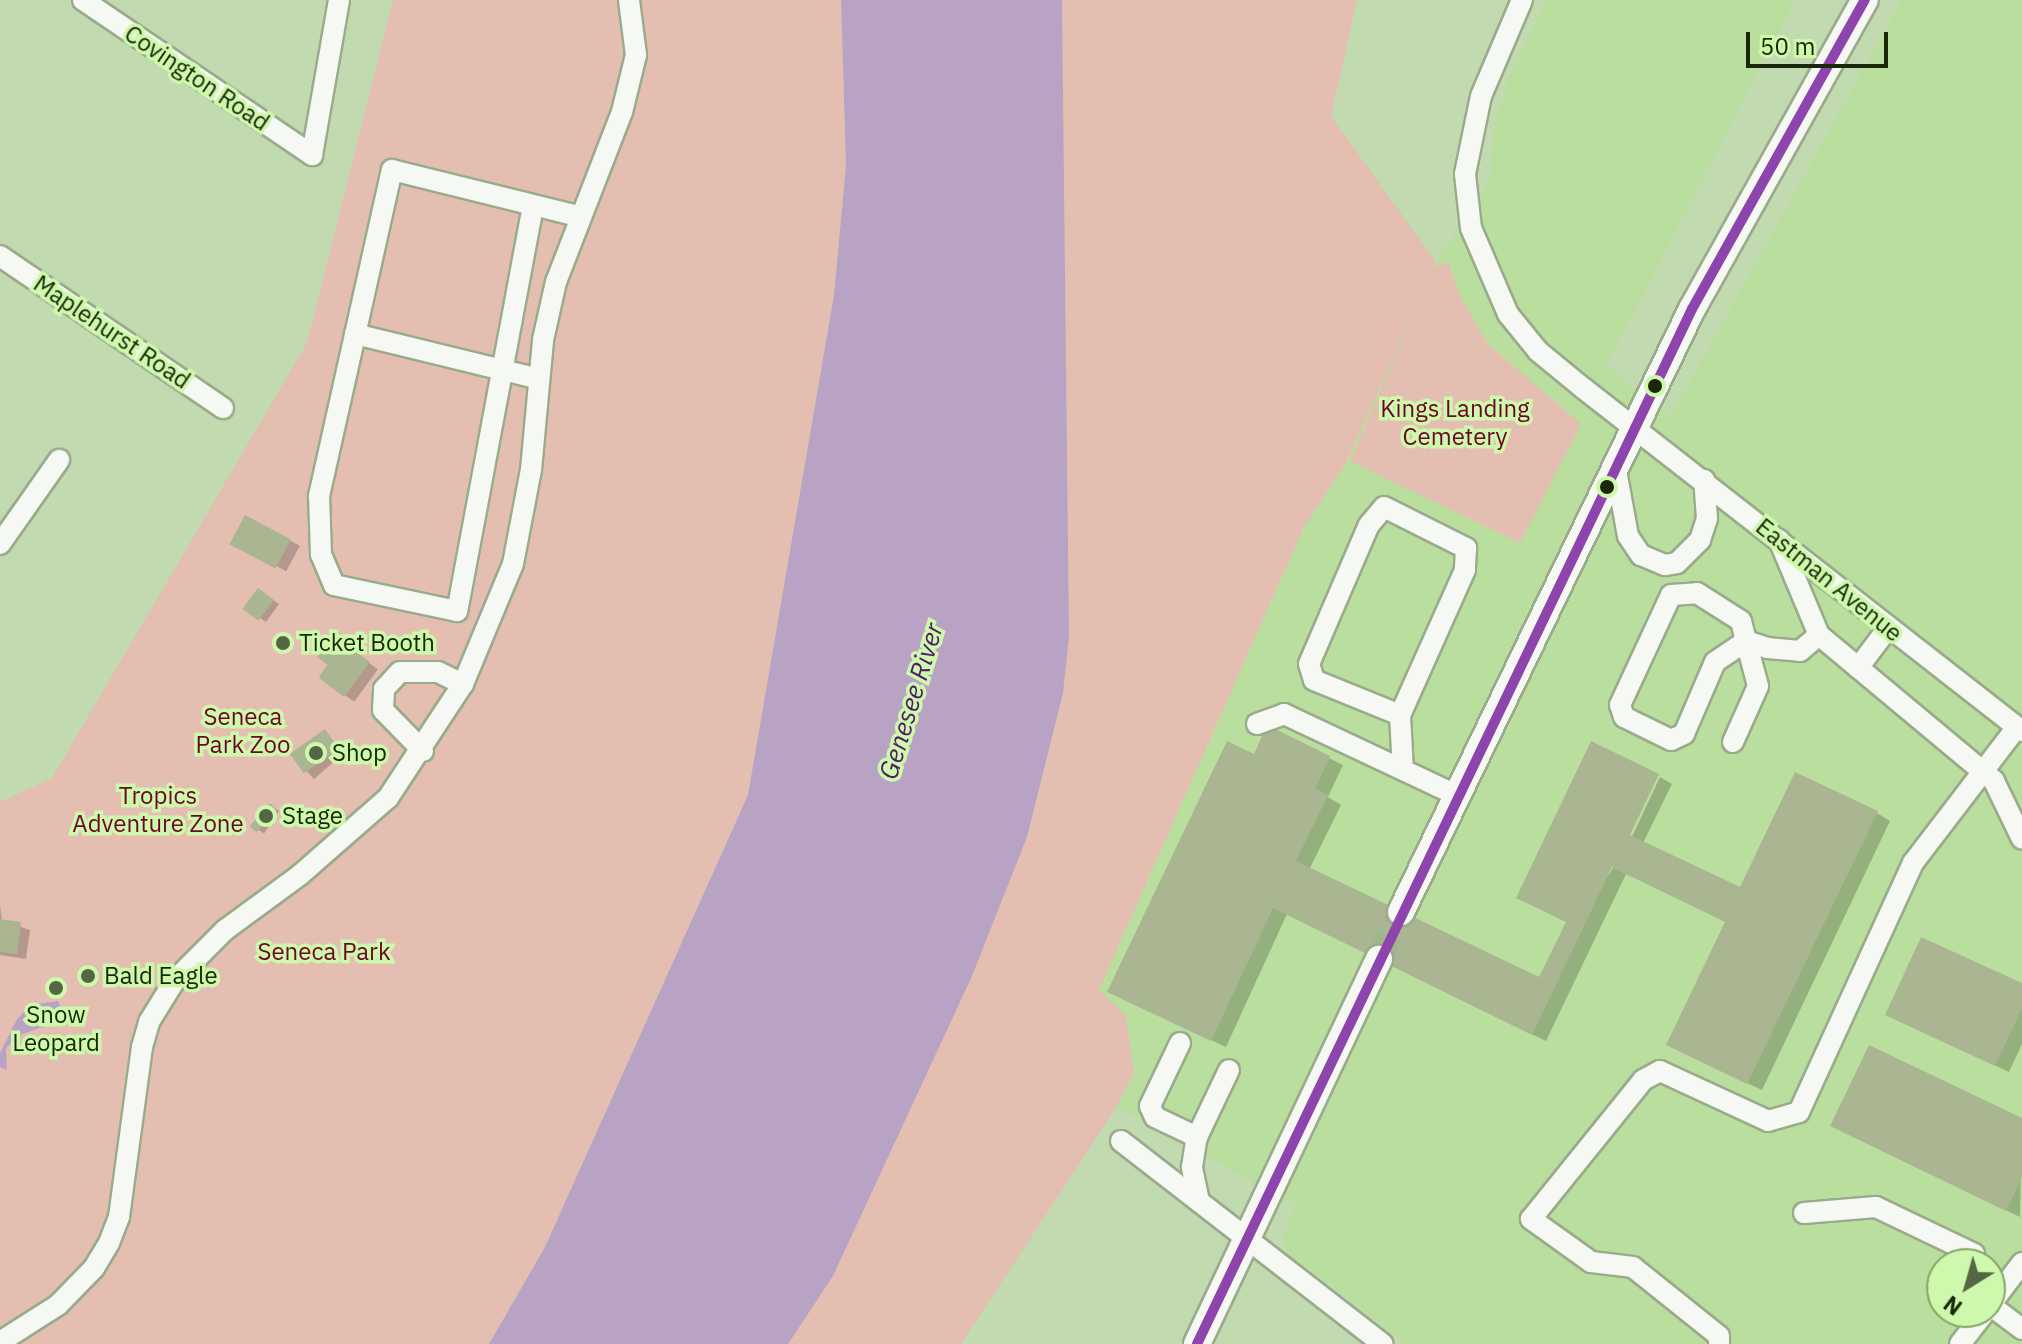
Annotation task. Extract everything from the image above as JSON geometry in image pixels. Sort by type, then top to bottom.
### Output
[{"type":"main road","points":[[1401,912],[1713,268],[1865,0]]},
{"type":"main road","points":[[1197,1344],[1379,959]]},
{"type":"street","name":"Covington Road","points":[[83,0],[312,155],[339,0]]},
{"type":"street","points":[[0,1342],[58,1305],[94,1268],[109,1243],[119,1217],[142,1047],[149,1022],[175,980],[225,930],[358,828],[388,798],[423,751],[463,684],[513,564],[531,470],[539,379],[556,282],[578,216],[622,112],[636,55],[629,0]]},
{"type":"street","name":"Eastman Avenue","points":[[1522,0],[1481,96],[1467,147],[1471,228],[1508,314],[1538,351],[1778,536],[1888,628],[2019,729]]},
{"type":"street","points":[[488,627],[457,611],[334,585],[324,571],[319,496],[392,170],[578,216]]},
{"type":"street","points":[[457,611],[533,206]]},
{"type":"street","name":"Maplehurst Road","points":[[0,256],[223,408]]},
{"type":"street","points":[[355,334],[539,379]]},
{"type":"street","points":[[0,544],[59,460]]},
{"type":"street","points":[[1616,470],[1628,536],[1641,555],[1665,565],[1677,563],[1700,540],[1707,519],[1704,480]]},
{"type":"street","points":[[1400,715],[1314,680],[1309,664],[1369,525],[1384,507],[1466,548],[1465,570],[1400,715],[1403,770]]},
{"type":"street","points":[[1778,536],[1819,635],[1994,781],[2022,839]]},
{"type":"street","points":[[1733,742],[1758,686],[1746,641],[1741,621],[1697,593],[1671,595],[1620,705],[1624,717],[1671,740],[1684,734],[1715,662],[1746,641],[1800,651],[1819,635]]},
{"type":"street","points":[[1858,668],[1888,628]]},
{"type":"street","points":[[423,751],[383,710],[384,689],[400,672],[438,672],[463,684]]},
{"type":"street","points":[[1257,724],[1284,714],[1458,796]]},
{"type":"street","points":[[1719,1344],[1719,1336],[1633,1267],[1591,1262],[1531,1219],[1643,1080],[1660,1071],[1768,1121],[1799,1112],[1913,863],[1982,771],[2019,729]]},
{"type":"street","points":[[1180,1043],[1150,1106],[1155,1117],[1197,1137]]},
{"type":"street","points":[[1199,1201],[1192,1167],[1197,1137],[1229,1070]]},
{"type":"street","points":[[1121,1141],[1383,1344]]},
{"type":"street","points":[[1804,1213],[1876,1207],[1961,1248]]},
{"type":"street","points":[[2006,1284],[2022,1263]]},
{"type":"street","points":[[1960,1344],[1972,1328]]},
{"type":"shaded area","points":[[1546,0],[1795,0],[1606,366],[1671,416],[1902,0],[2022,0],[2022,1344],[1407,1344],[1288,1253],[1282,1239],[1296,1205],[1117,1107],[1134,1072],[1126,1016],[1098,990],[1304,527],[1346,463],[1436,262],[1490,179],[1494,129],[1509,79]]},
{"type":"green space","name":"Seneca Park","points":[[393,0],[841,0],[846,165],[834,295],[748,795],[545,1247],[489,1344],[0,1344],[0,802],[52,778],[307,343]]},
{"type":"green space","name":"Kings Landing Cemetery","points":[[1062,0],[1357,0],[1331,116],[1436,262],[1434,268],[1448,261],[1460,296],[1488,344],[1581,424],[1520,543],[1350,461],[1423,292],[1346,463],[1304,527],[1099,990],[1126,1016],[1134,1072],[1114,1111],[961,1344],[788,1344],[833,1276],[972,975],[1027,837],[1063,693],[1069,636]]},
{"type":"water","name":"Genesee River","points":[[841,0],[1062,0],[1069,636],[1063,693],[1027,837],[972,976],[833,1276],[788,1344],[489,1344],[545,1247],[748,795],[834,295],[846,165]]},
{"type":"water","points":[[58,1001],[62,1010],[53,1023],[18,1036],[6,1048],[7,1070],[0,1067],[0,1053],[17,1019],[30,1005]]},
{"type":"building","points":[[245,515],[291,539],[275,569],[230,544]]},
{"type":"building","points":[[258,588],[274,600],[258,621],[242,609]]},
{"type":"building","points":[[333,635],[370,662],[344,697],[319,678],[328,665],[317,657]]},
{"type":"building","name":"Ticket Booth","points":[[279,636],[291,644],[286,650],[275,643]]},
{"type":"building","points":[[1267,725],[1330,756],[1315,789],[1328,795],[1296,861],[1539,977],[1566,922],[1516,898],[1591,741],[1659,774],[1630,835],[1740,887],[1795,772],[1878,811],[1747,1084],[1666,1045],[1725,922],[1612,867],[1532,1035],[1273,908],[1211,1041],[1107,992],[1227,741],[1254,754]]},
{"type":"building","name":"Shop","points":[[325,729],[339,749],[304,773],[290,754]]},
{"type":"building","name":"Stage","points":[[270,803],[277,809],[256,832],[250,826]]},
{"type":"building","points":[[0,919],[21,922],[17,954],[0,952]]},
{"type":"building","points":[[1921,937],[2022,983],[2022,1008],[1995,1066],[1885,1015]]},
{"type":"building","points":[[1869,1045],[2022,1118],[2022,1177],[2006,1211],[1830,1126]]},
{"type":"tunnel","points":[[1379,959],[1401,912]]},
{"type":"transit line","points":[[1197,1344],[1692,309],[1865,0]]},
{"type":"place","name":"Ticket Booth","points":[[283,643]]},
{"type":"place","name":"Shop","points":[[316,753]]},
{"type":"place","name":"Stage","points":[[266,816]]},
{"type":"place","name":"Bald Eagle","points":[[88,976]]},
{"type":"place","name":"Snow Leopard","points":[[56,988]]},
{"type":"park label","name":"Seneca Park Zoo","points":[[243,731]]},
{"type":"park label","name":"Tropics Adventure Zone","points":[[158,810]]}]
